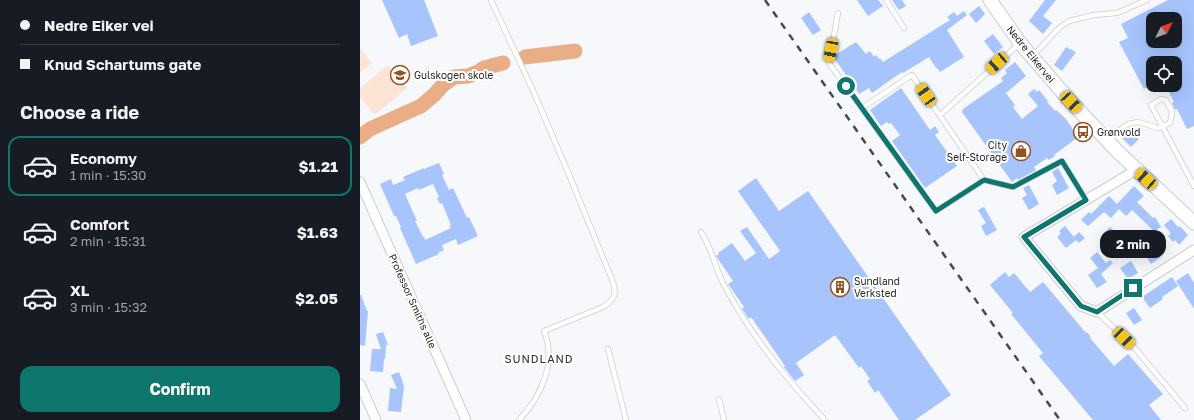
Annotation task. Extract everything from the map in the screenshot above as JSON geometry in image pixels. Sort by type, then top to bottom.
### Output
[{"type":"main road","name":"Nedre Eikervei","points":[[990,0],[1020,43],[1071,102],[1136,170],[1194,223]]},
{"type":"street","points":[[1136,170],[1024,237],[1081,306],[1097,312],[1194,250]]},
{"type":"street","name":"Professor Smiths alle","points":[[360,182],[466,420]]},
{"type":"street","points":[[360,384],[376,420]]},
{"type":"lane","points":[[491,0],[535,95],[570,177],[613,282],[616,293],[614,298],[603,307],[544,331],[550,355],[546,374],[531,407],[519,420]]},
{"type":"lane","points":[[886,0],[904,28]]},
{"type":"lane","points":[[1032,57],[1059,28],[1069,21],[1094,15],[1117,13],[1147,0]]},
{"type":"lane","points":[[838,13],[829,63],[936,211],[984,180]]},
{"type":"lane","points":[[940,115],[1020,43]]},
{"type":"lane","points":[[862,108],[912,74],[984,180],[1013,187],[1062,161],[1086,200]]},
{"type":"lane","points":[[1106,140],[1128,124],[1138,122],[1158,128],[1163,127],[1170,123],[1172,112],[1166,100],[1161,99],[1151,105],[1163,127],[1194,186]]},
{"type":"lane","points":[[701,232],[708,244],[716,268],[724,285],[743,316],[780,370],[824,420]]},
{"type":"lane","points":[[1097,312],[1133,346],[1185,408]]},
{"type":"lane","points":[[608,349],[626,420]]},
{"type":"lane","points":[[719,399],[724,420]]},
{"type":"shaded area","points":[[360,48],[372,63],[360,73]]},
{"type":"shaded area","points":[[388,65],[407,88],[375,115],[360,97],[360,88]]},
{"type":"building","points":[[382,0],[424,0],[438,36],[411,46],[407,34],[399,38]]},
{"type":"building","points":[[857,0],[878,0],[883,6],[868,16]]},
{"type":"building","points":[[892,0],[902,0],[906,6],[899,10]]},
{"type":"building","points":[[1045,0],[1056,0],[1043,16],[1052,23],[1043,34],[1029,21]]},
{"type":"building","points":[[1168,0],[1194,0],[1194,126],[1187,129],[1177,109],[1175,110],[1172,103],[1174,102],[1169,92],[1182,92],[1182,56],[1146,56],[1146,88],[1144,89],[1119,42],[1128,38],[1121,24]]},
{"type":"building","points":[[979,6],[985,14],[976,23],[969,14]]},
{"type":"building","points":[[964,11],[967,15],[947,30],[964,57],[940,72],[929,57],[903,73],[902,72],[872,93],[869,88],[859,94],[835,59],[835,55],[856,42],[866,54],[870,51],[874,57],[876,55],[883,62],[950,20],[947,17],[954,12],[957,16]]},
{"type":"building","points":[[809,12],[821,30],[813,35],[801,18]]},
{"type":"building","points":[[993,34],[1003,47],[994,54],[984,41]]},
{"type":"building","points":[[1066,47],[1076,52],[1062,71],[1054,65]]},
{"type":"building","points":[[1015,62],[1026,76],[1006,93],[1015,105],[1013,107],[1022,119],[1038,106],[1028,94],[1034,89],[1037,92],[1039,90],[1055,111],[1056,110],[1066,119],[1078,137],[1054,155],[1055,156],[1049,160],[1047,158],[1034,167],[1036,170],[1018,180],[1017,178],[1012,182],[962,112],[963,109],[1003,81],[1001,78],[1007,73],[1005,71],[1006,69]]},
{"type":"building","points":[[901,88],[930,130],[935,126],[939,132],[935,135],[957,166],[925,188],[892,141],[900,135],[891,123],[889,124],[887,122],[881,126],[870,110]]},
{"type":"building","points":[[1129,129],[1139,139],[1131,147],[1121,137]]},
{"type":"building","points":[[439,163],[444,174],[442,175],[449,190],[453,188],[467,218],[469,217],[478,236],[458,245],[456,239],[442,245],[444,250],[438,253],[439,254],[416,264],[400,228],[401,227],[396,216],[394,216],[380,184],[391,179],[393,185],[405,180],[403,177]],"holes":[[[433,184],[439,197],[437,198],[440,204],[442,203],[451,225],[449,226],[451,228],[425,240],[415,221],[417,221],[405,194],[418,188],[419,190]]]},
{"type":"building","points":[[1058,168],[1069,188],[1057,195],[1052,185],[1057,181],[1052,172]]},
{"type":"building","name":"Sundland Verksted","points":[[756,178],[779,211],[808,191],[951,395],[915,420],[899,420],[878,390],[875,393],[867,381],[870,379],[861,366],[859,368],[835,335],[796,363],[804,375],[795,381],[751,317],[749,319],[742,309],[744,307],[728,284],[733,281],[716,256],[732,243],[745,261],[756,253],[740,231],[747,227],[769,259],[780,251],[738,191]]},
{"type":"building","points":[[1029,185],[1039,204],[1029,210],[1022,198],[1027,195],[1023,188]]},
{"type":"building","points":[[1134,186],[1144,196],[1137,202],[1153,218],[1155,217],[1161,227],[1154,231],[1132,210],[1126,216],[1119,209],[1111,218],[1104,212],[1088,226],[1081,220],[1089,212],[1091,214],[1109,196],[1117,204]]},
{"type":"building","points":[[984,207],[997,230],[986,236],[981,226],[986,223],[978,210]]},
{"type":"building","points":[[1171,219],[1188,235],[1179,245],[1175,240],[1173,242],[1168,236],[1171,233],[1164,225]]},
{"type":"building","points":[[1065,226],[1074,237],[1079,232],[1085,238],[1079,243],[1076,240],[1066,248],[1057,237],[1061,233],[1059,231]]},
{"type":"building","points":[[1110,227],[1130,247],[1123,254],[1104,233]]},
{"type":"building","points":[[1154,246],[1161,257],[1151,264],[1144,252]]},
{"type":"building","points":[[1097,252],[1106,263],[1110,260],[1113,263],[1101,274],[1107,282],[1097,288],[1088,275],[1098,268],[1090,258]]},
{"type":"building","points":[[1131,261],[1138,273],[1128,279],[1120,268]]},
{"type":"building","points":[[1005,272],[1009,277],[1014,273],[1030,292],[1043,282],[1086,333],[1087,332],[1091,337],[1090,338],[1114,366],[1128,354],[1163,394],[1149,405],[1161,420],[1093,420],[1039,356],[1043,353],[1011,314],[1013,313],[990,285]]},
{"type":"building","points":[[1188,273],[1194,283],[1194,309],[1176,281]]},
{"type":"building","points":[[1172,277],[1178,286],[1162,297],[1163,299],[1150,308],[1142,297]]},
{"type":"building","points":[[360,295],[368,311],[365,346],[360,345]]},
{"type":"building","points":[[1134,308],[1142,320],[1134,325],[1126,313]]},
{"type":"building","points":[[383,332],[388,345],[386,345],[383,372],[370,371],[372,349],[381,349],[376,334]]},
{"type":"building","points":[[399,372],[404,386],[401,412],[388,411],[390,388],[397,389],[391,375]]},
{"type":"waterway","points":[[525,57],[575,51]]},
{"type":"waterway","points":[[360,137],[370,129],[421,106],[443,85],[454,77],[468,76],[484,68],[503,63]]},
{"type":"railway","points":[[765,0],[1060,420]]},
{"type":"place","name":"Gulskogen skole","points":[[400,75]]},
{"type":"place","name":"Grønvold","points":[[1083,132]]},
{"type":"place","name":"City Self-Storage","points":[[1021,151]]},
{"type":"place","name":"Sundland Verksted","points":[[840,287]]},
{"type":"district","name":"SUNDLAND","points":[[539,359]]},
{"type":"route","points":[[846,86],[936,211],[984,180],[1013,187],[1050,166],[1062,161],[1086,200],[1024,237],[1081,306],[1097,312],[1133,288]]}]
